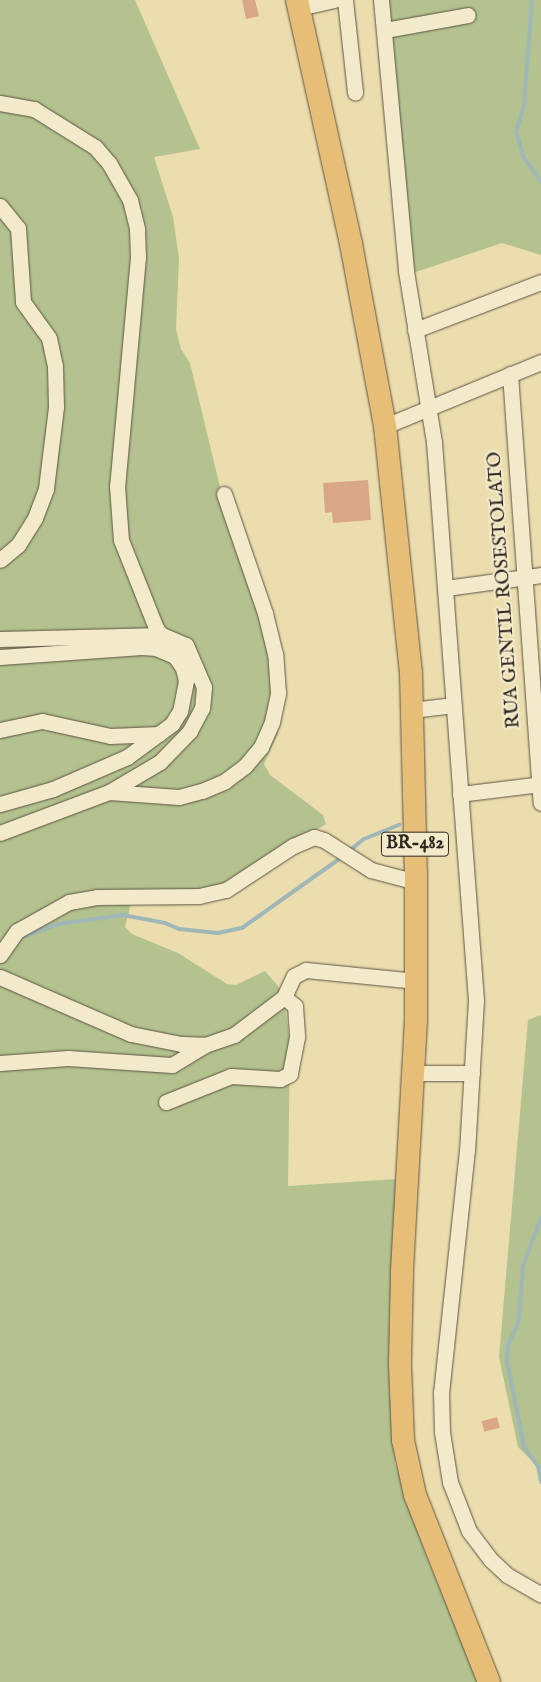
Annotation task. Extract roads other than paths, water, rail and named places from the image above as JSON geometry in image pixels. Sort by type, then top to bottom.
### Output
[{"type":"highway","name":"BR-482","points":[[298,4],[351,244],[385,426],[407,624],[412,710],[416,981],[414,1073],[402,1274],[400,1364],[403,1440],[415,1495],[489,1682]]},
{"type":"street","points":[[298,4],[334,0]]},
{"type":"street","points":[[345,0],[355,92]]},
{"type":"street","points":[[382,0],[406,271],[429,407],[446,588],[476,1000],[466,1160],[441,1392],[445,1455],[456,1504],[479,1546],[507,1575],[541,1595]]},
{"type":"street","points":[[385,30],[468,15]]},
{"type":"street","points":[[0,103],[34,108],[95,147],[109,163],[130,200],[138,257],[126,364],[117,486],[121,540],[156,628],[177,658],[186,681],[184,698],[172,724],[127,757],[88,776],[0,804]]},
{"type":"street","points":[[0,206],[18,228],[23,302],[49,338],[55,366],[56,407],[46,489],[35,518],[18,545],[0,560]]},
{"type":"street","points":[[415,330],[541,282]]},
{"type":"street","points":[[385,426],[541,362]]},
{"type":"street","name":"RUA GENTIL ROSESTOLATO","points":[[510,374],[522,576],[541,803]]},
{"type":"street","points":[[110,792],[179,796],[202,792],[225,781],[245,766],[261,747],[272,722],[278,693],[276,654],[265,613],[224,494]]},
{"type":"street","points":[[446,588],[522,576],[541,575]]},
{"type":"street","points":[[0,639],[162,635],[186,645],[204,687],[202,708],[190,731],[160,762],[110,792],[0,833]]},
{"type":"street","points":[[0,657],[142,647],[156,648],[177,658]]},
{"type":"street","points":[[412,710],[454,705]]},
{"type":"street","points":[[0,730],[42,721],[110,736],[159,734]]},
{"type":"street","points":[[460,794],[540,784]]},
{"type":"street","points":[[0,954],[17,931],[69,902],[97,897],[198,896],[226,890],[293,846],[314,838],[324,840],[371,870],[416,882]]},
{"type":"street","points":[[0,1063],[68,1058],[172,1065],[205,1045],[234,1035],[284,997],[294,976],[306,970],[416,981]]},
{"type":"street","points":[[0,977],[131,1034],[205,1045]]},
{"type":"street","points":[[166,1102],[231,1076],[280,1079],[290,1074],[297,1037],[295,1006],[284,997]]},
{"type":"street","points":[[414,1073],[472,1073]]},
{"type":"waterway","points":[[532,0],[524,105],[516,131],[523,156],[541,182]]},
{"type":"waterway","points":[[349,851],[364,839],[399,825]]},
{"type":"waterway","points":[[18,939],[58,924],[123,915],[165,923],[179,929],[218,933],[242,928],[342,857]]},
{"type":"waterway","points":[[541,1218],[523,1266],[519,1320],[508,1346],[507,1361],[524,1447],[538,1466],[541,1482]]}]
